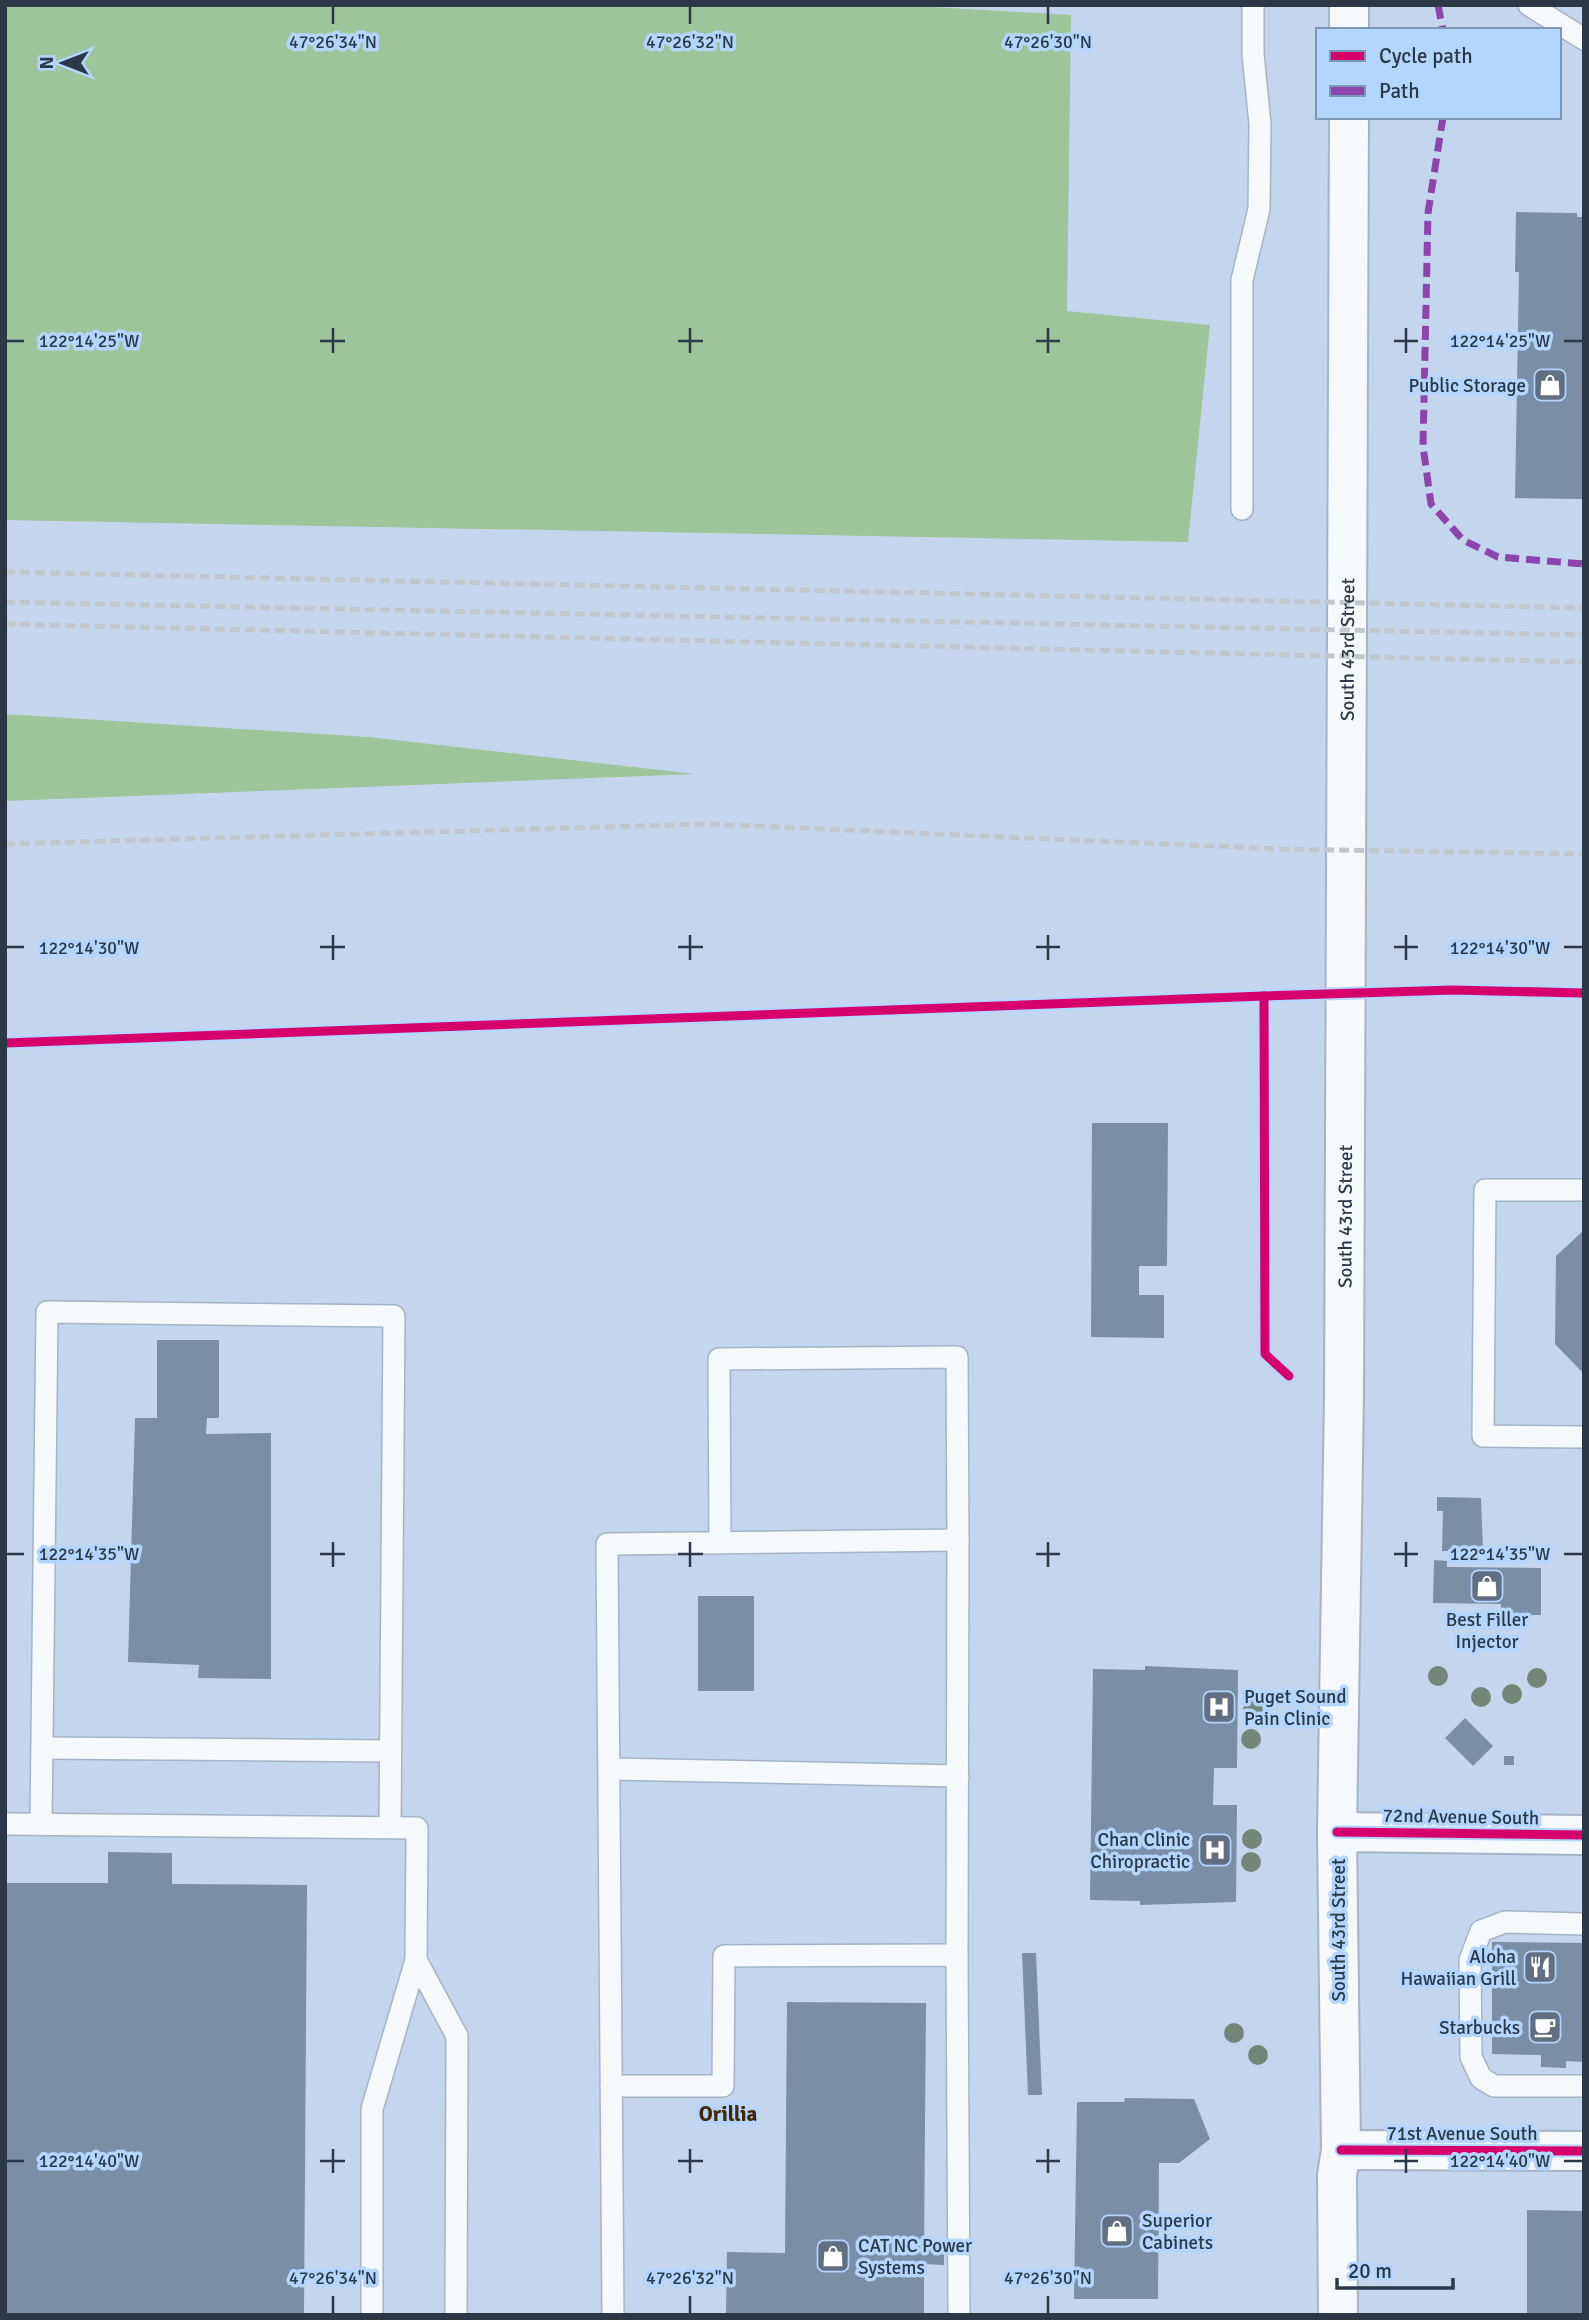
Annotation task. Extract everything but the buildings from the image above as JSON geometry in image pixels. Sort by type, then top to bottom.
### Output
[{"type":"main road","points":[[1349,5],[1349,28]]},
{"type":"main road","name":"South 43rd Street","points":[[1338,2315],[1336,2175],[1341,2150],[1337,1832],[1344,1381],[1349,119]]},
{"type":"main road","name":"72nd Avenue South","points":[[1337,1832],[1584,1835]]},
{"type":"main road","name":"71st Avenue South","points":[[1341,2150],[1584,2151]]},
{"type":"lane","points":[[1242,509],[1242,280],[1259,209],[1260,124],[1253,54],[1253,5]]},
{"type":"lane","points":[[1529,5],[1584,39]]},
{"type":"lane","points":[[1584,1191],[1485,1190],[1483,1436],[1584,1437]]},
{"type":"lane","points":[[41,1824],[47,1312],[394,1315],[390,1827]]},
{"type":"lane","points":[[720,1543],[719,1359],[957,1357],[959,2315]]},
{"type":"lane","points":[[613,2315],[607,1544],[958,1540]]},
{"type":"lane","points":[[43,1748],[390,1751]]},
{"type":"lane","points":[[609,1769],[958,1776]]},
{"type":"lane","points":[[5,1824],[418,1828],[416,1960],[372,2109],[372,2315]]},
{"type":"lane","points":[[1584,1924],[1499,1924],[1481,1931],[1471,1960],[1471,2057],[1481,2078],[1494,2086],[1584,2086]]},
{"type":"lane","points":[[611,2086],[723,2086],[724,1956],[957,1955]]},
{"type":"lane","points":[[416,1960],[457,2036],[456,2315]]},
{"type":"green space","points":[[5,5],[900,5],[1071,15],[1067,311],[1210,325],[1188,542],[5,520]]},
{"type":"green space","points":[[5,714],[368,737],[695,774],[5,801]]},
{"type":"railway","points":[[5,572],[1584,608]]},
{"type":"railway","points":[[5,602],[1584,635]]},
{"type":"railway","points":[[5,624],[1584,662]]},
{"type":"railway","points":[[5,844],[709,824],[1280,849],[1584,854]]},
{"type":"marked path","points":[[1438,5],[1443,28]]},
{"type":"marked path","points":[[1443,119],[1428,213],[1423,446],[1431,504],[1463,540],[1498,557],[1584,564]]},
{"type":"cycle path","points":[[5,1043],[1453,990],[1584,993]]},
{"type":"cycle path","points":[[1264,996],[1265,1354],[1289,1376]]},
{"type":"cycle path","points":[[1337,1832],[1584,1835]]},
{"type":"cycle path","points":[[1341,2150],[1584,2151]]},
{"type":"place","name":"Public Storage","points":[[1550,385]]},
{"type":"place","name":"Best Filler Injector","points":[[1487,1586]]},
{"type":"place","name":"Puget Sound Pain Clinic","points":[[1219,1707]]},
{"type":"place","name":"Chan Clinic Chiropractic","points":[[1215,1850]]},
{"type":"place","name":"Aloha Hawaiian Grill","points":[[1540,1967]]},
{"type":"place","name":"Starbucks","points":[[1545,2027]]},
{"type":"place","name":"Superior Cabinets","points":[[1117,2231]]},
{"type":"place","name":"CAT NC Power Systems","points":[[833,2256]]},
{"type":"district","name":"Orillia","points":[[728,2114]]}]
